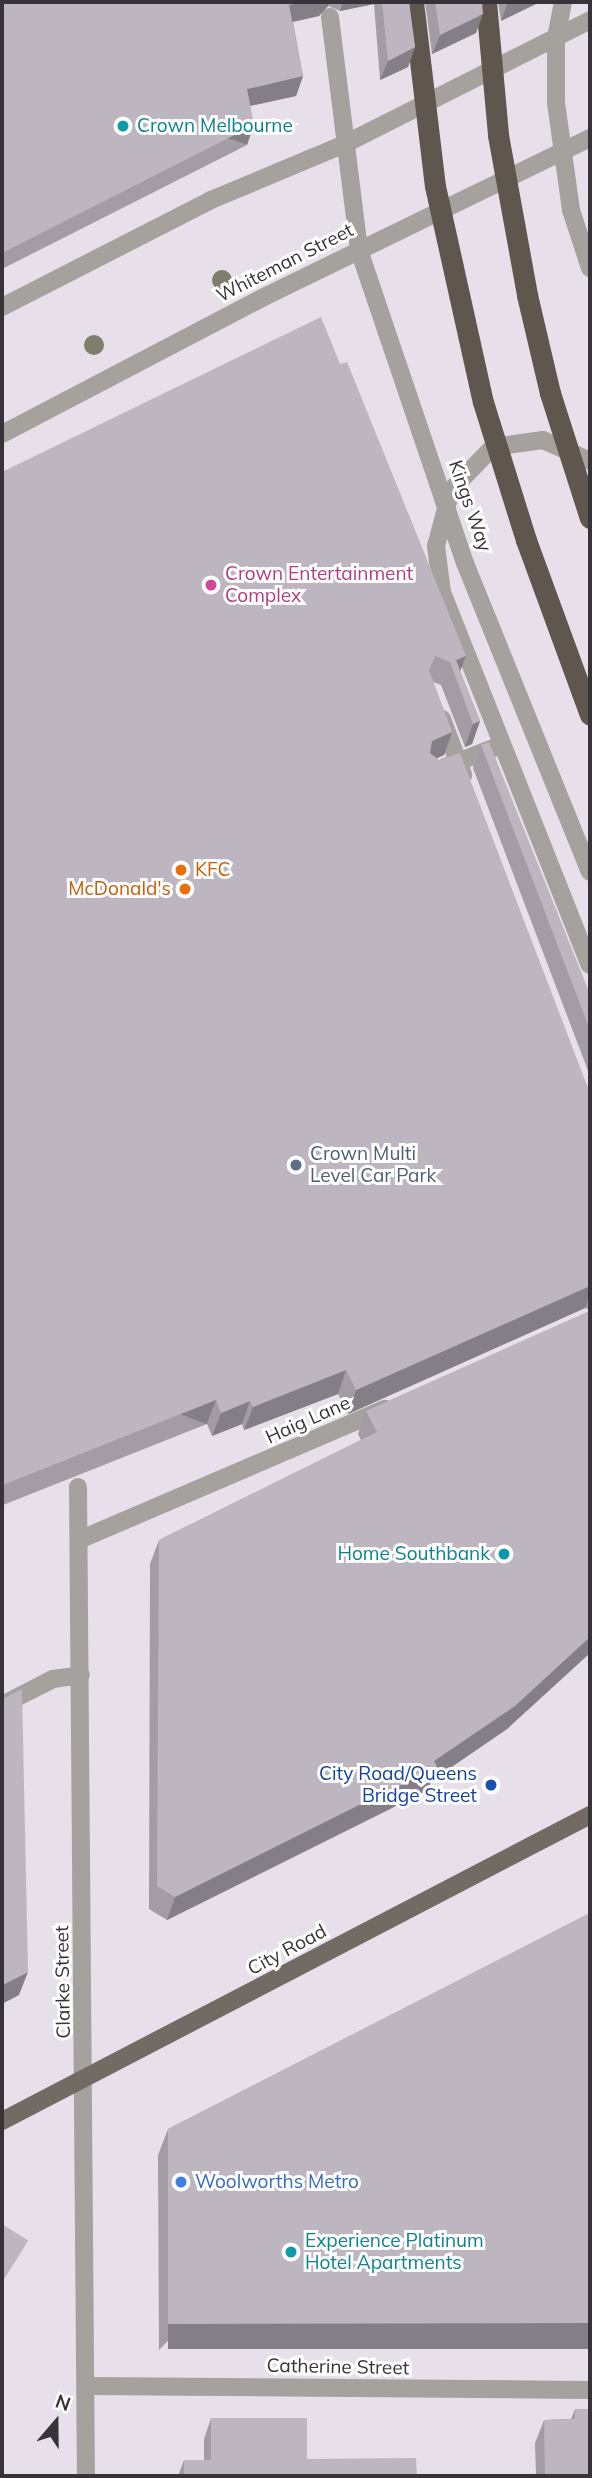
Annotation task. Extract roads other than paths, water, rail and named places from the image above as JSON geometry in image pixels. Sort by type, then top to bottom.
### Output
[{"type":"highway","points":[[413,2],[435,186],[483,402],[526,540],[590,715]]},
{"type":"highway","points":[[486,2],[498,135],[527,295],[550,393],[590,518]]},
{"type":"main road","name":"City Road","points":[[2,2121],[590,1815]]},
{"type":"street","points":[[563,2],[556,38],[561,150],[571,210],[590,268]]},
{"type":"street","name":"Kings Way","points":[[330,18],[359,250],[466,563],[590,872]]},
{"type":"street","points":[[2,307],[211,200],[345,144],[590,20]]},
{"type":"street","name":"Whiteman Street","points":[[2,434],[359,250],[590,138]]},
{"type":"street","points":[[590,461],[543,440],[508,442],[471,465],[443,509],[436,546],[442,592],[590,965]]},
{"type":"street","points":[[436,703],[471,794]]},
{"type":"street","points":[[432,772],[501,745]]},
{"type":"street","name":"Haig Lane","points":[[79,1540],[402,1402]]},
{"type":"street","name":"Clarke Street","points":[[78,1487],[85,2079],[86,2476]]},
{"type":"street","points":[[2,1705],[53,1679],[81,1675]]},
{"type":"street","name":"Catherine Street","points":[[86,2386],[590,2390]]},
{"type":"place","name":"Crown Melbourne","points":[[123,126]]},
{"type":"place","name":"Crown Entertainment Complex","points":[[211,585]]},
{"type":"place","name":"KFC","points":[[181,870]]},
{"type":"place","name":"McDonald's","points":[[185,889]]},
{"type":"place","name":"Crown Multi Level Car Park","points":[[296,1165]]},
{"type":"place","name":"Home Southbank","points":[[504,1554]]},
{"type":"place","name":"City Road/Queens Bridge Street","points":[[491,1785]]},
{"type":"place","name":"Woolworths Metro","points":[[181,2182]]},
{"type":"place","name":"Experience Platinum Hotel Apartments","points":[[291,2252]]}]
